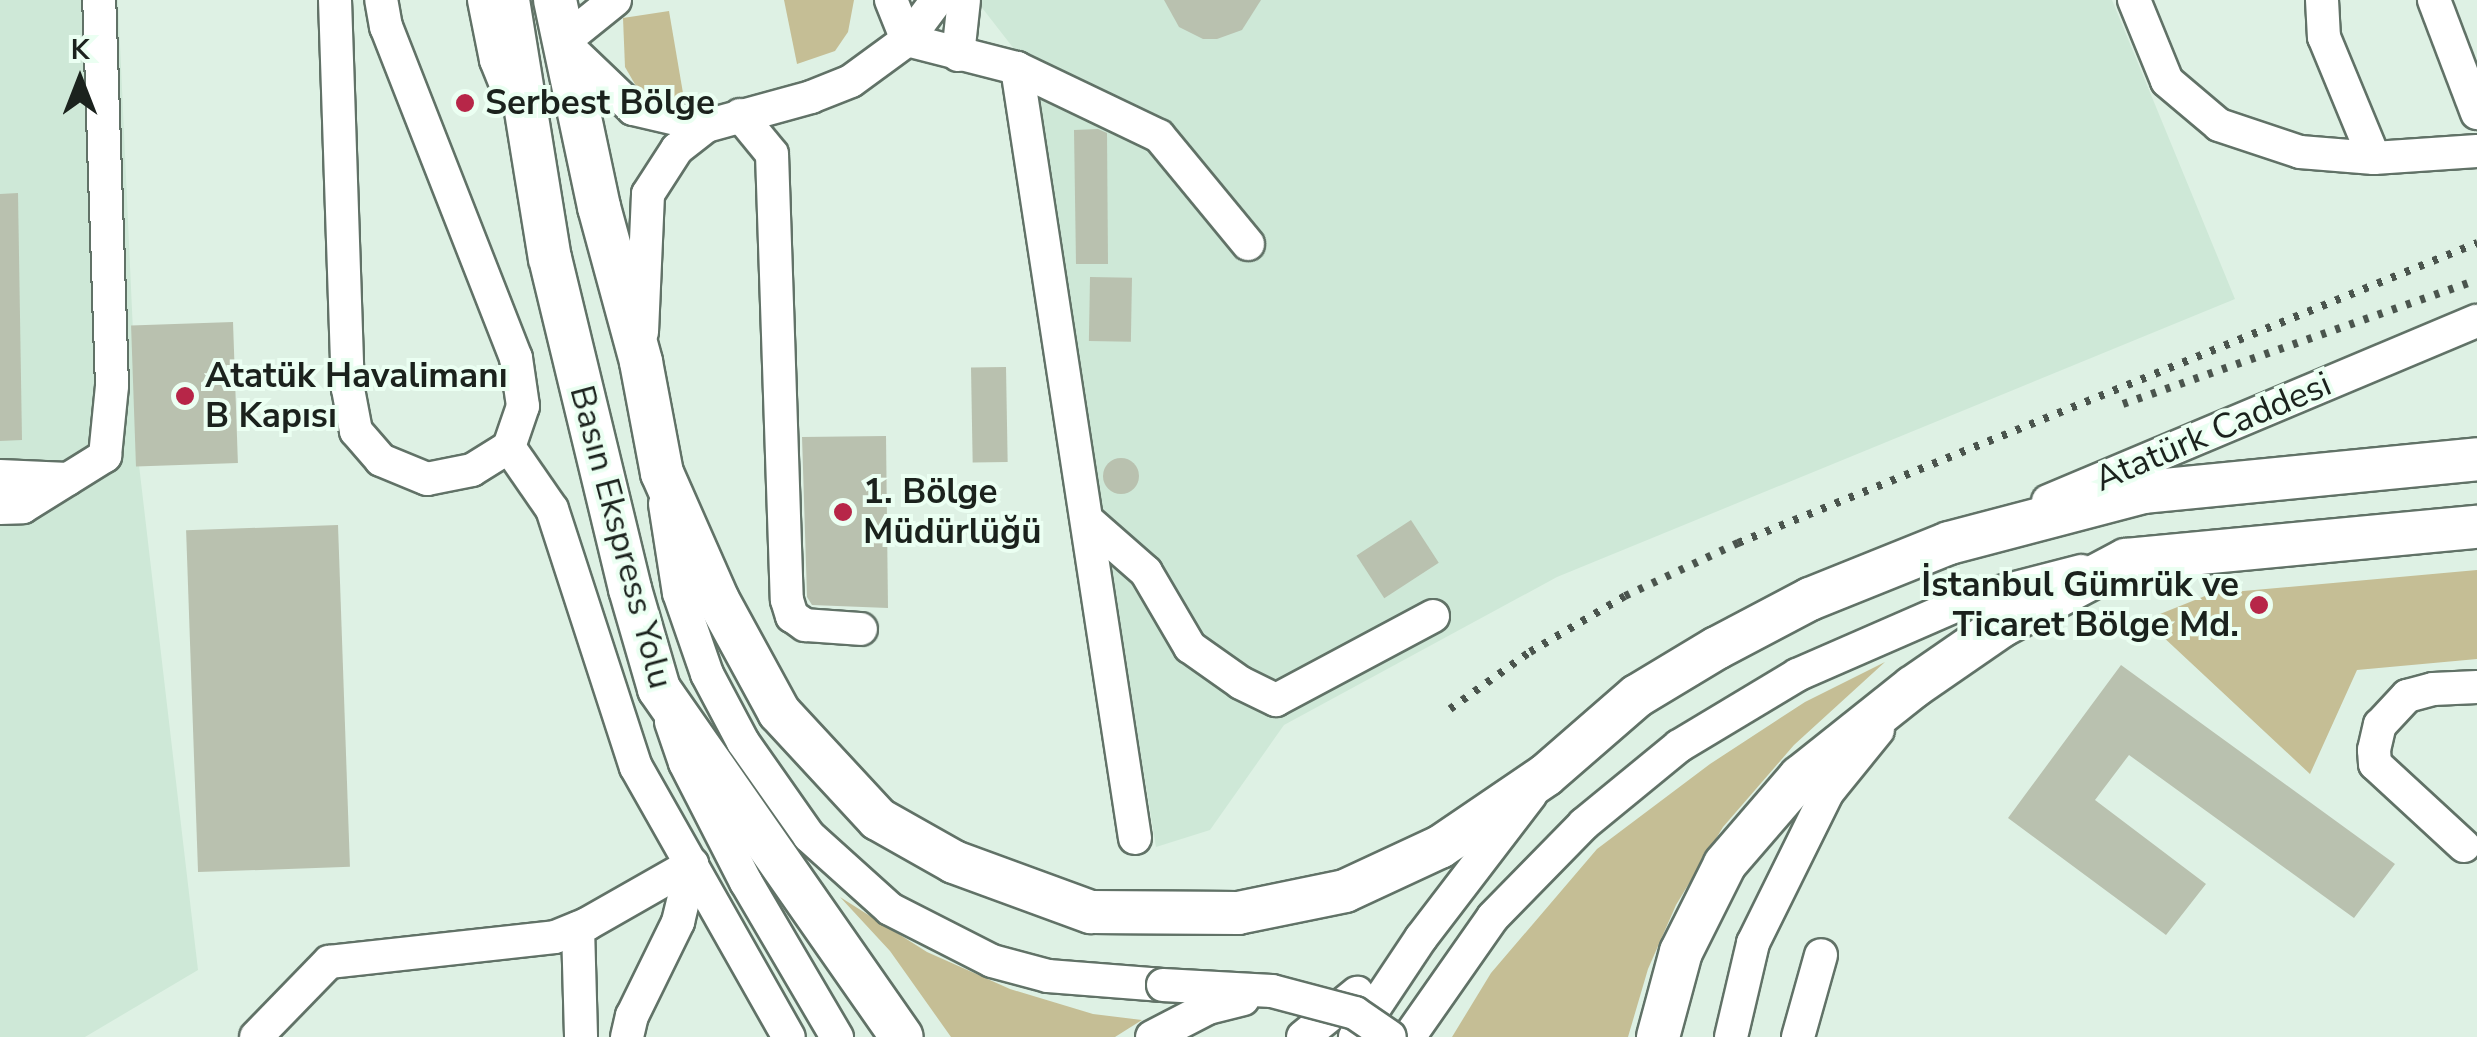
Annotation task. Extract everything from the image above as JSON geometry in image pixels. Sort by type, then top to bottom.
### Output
[{"type":"main road","name":"Basın Ekspress Yolu","points":[[508,0],[550,258],[630,589],[659,689]]},
{"type":"main road","name":"Basın Ekspress Yolu","points":[[555,0],[616,276],[641,362]]},
{"type":"main road","points":[[641,362],[662,473],[718,600],[779,712],[878,819],[954,862],[1049,900],[1091,912],[1121,914],[1238,913],[1344,891],[1440,847],[1546,775],[1637,696],[1717,648],[1810,599],[1948,543],[2143,492],[2477,459]]},
{"type":"main road","points":[[1658,1037],[1681,952],[1725,864],[1800,777],[1913,687],[2003,625],[2126,560],[2477,527]]},
{"type":"main road","points":[[659,689],[902,1037]]},
{"type":"street","points":[[0,508],[23,507],[105,456],[112,386],[99,0]]},
{"type":"street","points":[[335,0],[348,390],[356,431],[381,460],[427,479],[472,470],[509,447],[523,406],[516,358],[382,3]]},
{"type":"street","points":[[484,0],[496,60],[536,156]]},
{"type":"street","points":[[616,0],[562,42],[633,109],[706,126]]},
{"type":"street","points":[[891,0],[907,40]]},
{"type":"street","points":[[641,362],[648,194],[678,148],[706,126],[811,97],[850,81],[907,40],[937,0]]},
{"type":"street","points":[[958,55],[964,0]]},
{"type":"street","points":[[2134,0],[2167,81],[2219,124],[2300,152],[2374,158],[2477,151]]},
{"type":"street","points":[[2322,0],[2324,37],[2374,158]]},
{"type":"street","points":[[2434,0],[2477,113]]},
{"type":"street","points":[[907,40],[1017,68],[1159,136],[1248,244]]},
{"type":"street","points":[[1017,68],[1136,838]]},
{"type":"street","points":[[740,115],[772,154],[787,600],[792,616],[805,625],[861,630]]},
{"type":"street","name":"Atatürk Caddesi","points":[[1948,543],[2477,321]]},
{"type":"street","points":[[509,447],[552,509],[636,766],[789,1037]]},
{"type":"street","points":[[662,473],[679,593],[708,674],[742,742],[809,836],[890,909],[992,961],[1048,976],[1272,991],[1355,1013],[1390,1037]]},
{"type":"street","points":[[0,476],[68,478]]},
{"type":"street","points":[[1088,521],[1146,572],[1190,647],[1241,683],[1276,700],[1433,616]]},
{"type":"street","points":[[1410,1037],[1493,916],[1584,824],[1679,746],[1797,675],[1969,600],[2126,560]]},
{"type":"street","points":[[1730,1037],[1753,943],[1827,792],[1913,687]]},
{"type":"street","points":[[2464,846],[2375,764],[2374,750],[2380,725],[2407,696],[2432,689],[2477,687]]},
{"type":"street","name":"Basın Ekspress Yolu","points":[[659,689],[694,780],[746,882],[837,1037]]},
{"type":"street","points":[[1355,1037],[1421,938],[1546,775]]},
{"type":"street","points":[[256,1037],[329,962],[555,937],[692,864]]},
{"type":"street","points":[[627,1037],[632,1016],[678,922],[692,864]]},
{"type":"street","points":[[578,928],[581,1037]]},
{"type":"street","points":[[1303,1037],[1421,938]]},
{"type":"street","points":[[1798,1037],[1821,954]]},
{"type":"street","points":[[1152,1037],[1208,1008],[1272,991]]},
{"type":"shaded area","points":[[0,0],[118,0],[139,465],[198,970],[85,1037],[0,1037]]},
{"type":"shaded area","points":[[784,0],[854,0],[848,32],[835,51],[797,64]]},
{"type":"shaded area","points":[[976,0],[2112,0],[2235,299],[1557,577],[1284,725],[1210,830],[1156,847],[1028,67]]},
{"type":"shaded area","points":[[669,11],[684,99],[660,101],[636,86],[625,67],[623,18]]},
{"type":"shaded area","points":[[2477,570],[2477,659],[2357,670],[2310,774],[2145,620],[2210,594]]},
{"type":"shaded area","points":[[1885,662],[1794,745],[1723,827],[1676,905],[1648,969],[1628,1037],[1452,1037],[1491,973],[1597,849],[1710,764],[1805,702]]},
{"type":"shaded area","points":[[840,897],[927,952],[1010,989],[1093,1014],[1142,1020],[1115,1037],[951,1037],[890,951]]},
{"type":"building","points":[[1164,0],[1261,0],[1242,30],[1217,39],[1203,39],[1179,27]]},
{"type":"building","points":[[1098,129],[1107,133],[1108,264],[1076,264],[1074,130]]},
{"type":"building","points":[[18,193],[22,440],[0,441],[0,194]]},
{"type":"building","points":[[1090,277],[1132,278],[1131,342],[1089,341]]},
{"type":"building","name":"Atatük Havalimanı B Kapısı","points":[[233,322],[238,463],[136,466],[131,326]]},
{"type":"building","points":[[1006,367],[1008,462],[973,463],[971,368]]},
{"type":"building","name":"1. Bölge Müdürlüğü","points":[[886,436],[888,608],[812,605],[807,597],[802,437]]},
{"type":"building","points":[[1121,458],[1134,463],[1139,476],[1134,489],[1121,494],[1108,489],[1103,476],[1108,463]]},
{"type":"building","points":[[1411,520],[1439,563],[1384,598],[1356,555]]},
{"type":"building","points":[[338,525],[350,867],[198,872],[186,530]]},
{"type":"building","points":[[2121,665],[2395,864],[2354,918],[2129,755],[2095,800],[2206,884],[2166,935],[2008,818]]},
{"type":"railway","points":[[1450,709],[1530,652],[1625,596],[1738,543],[2477,243]]},
{"type":"railway","points":[[2123,404],[2477,280]]},
{"type":"place","name":"Serbest Bölge","points":[[465,103]]},
{"type":"place","name":"Atatük Havalimanı B Kapısı","points":[[185,396]]},
{"type":"place","name":"1. Bölge Müdürlüğü","points":[[843,512]]},
{"type":"place","name":"İstanbul Gümrük ve Ticaret Bölge Md.","points":[[2259,605]]}]
